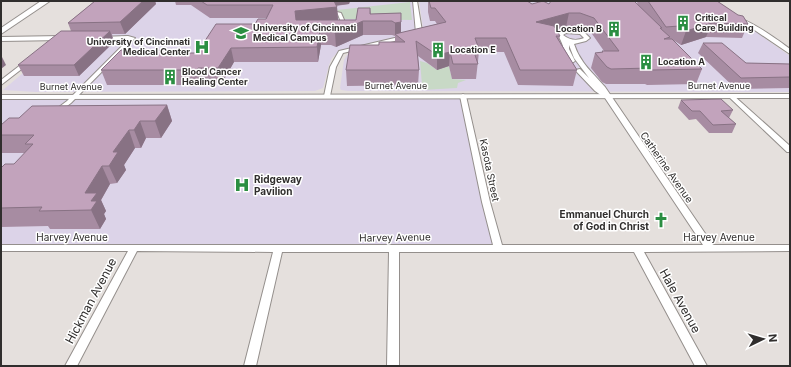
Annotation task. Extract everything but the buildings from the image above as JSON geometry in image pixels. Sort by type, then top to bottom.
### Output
[{"type":"main road","points":[[1,24],[36,1]]},
{"type":"main road","points":[[1,32],[46,1]]},
{"type":"street","points":[[327,96],[336,58],[341,52],[418,34],[416,1]]},
{"type":"street","points":[[339,13],[344,22]]},
{"type":"street","points":[[731,16],[754,27],[790,52]]},
{"type":"street","points":[[563,38],[575,41],[586,39],[587,36],[582,33],[569,31],[561,33],[572,62]]},
{"type":"street","points":[[49,45],[65,32]]},
{"type":"street","points":[[1,38],[65,38]]},
{"type":"street","points":[[47,113],[62,108],[75,97],[130,38],[96,38]]},
{"type":"street","name":"Catherine Avenue","points":[[575,41],[571,44],[576,54],[592,78],[605,90],[606,96]]},
{"type":"street","points":[[1,83],[32,58]]},
{"type":"street","name":"Catherine Avenue","points":[[578,70],[597,90],[606,96],[711,249]]},
{"type":"street","name":"Kasota Street","points":[[463,96],[486,202],[498,248]]},
{"type":"street","points":[[731,96],[790,150]]},
{"type":"street","name":"Burnet Avenue","points":[[1,97],[790,96]]},
{"type":"street","name":"Harvey Avenue","points":[[1,248],[278,250],[790,248]]},
{"type":"street","name":"Hickman Avenue","points":[[71,366],[134,248]]},
{"type":"street","name":"Hale Avenue","points":[[637,248],[701,366]]},
{"type":"street","points":[[393,366],[394,249]]},
{"type":"street","points":[[250,366],[278,250]]},
{"type":"shaded area","name":"University of Cincinnati Medical Center","points":[[108,1],[413,1],[416,31],[412,34],[338,52],[332,58],[329,65],[323,88],[315,91],[36,92],[3,90]]},
{"type":"shaded area","points":[[419,1],[683,1],[738,21],[790,56],[790,92],[341,90],[344,60],[347,55],[362,49],[413,38],[423,28]]},
{"type":"shaded area","name":"Ridgeway Pavilion","points":[[463,96],[498,248],[1,248],[1,97]]},
{"type":"green space","points":[[410,2],[412,20],[346,19],[343,18],[337,10]]},
{"type":"green space","points":[[420,61],[427,63],[437,70],[449,66],[452,79],[466,80],[458,83],[457,88],[422,90],[420,86],[422,85]]},
{"type":"place","name":"Critical Care Building","points":[[683,23]]},
{"type":"place","name":"Location B","points":[[614,29]]},
{"type":"place","name":"University of Cincinnati Medical Campus","points":[[241,33]]},
{"type":"place","name":"University of Cincinnati Medical Center","points":[[202,47]]},
{"type":"place","name":"Location E","points":[[438,50]]},
{"type":"place","name":"Location A","points":[[646,62]]},
{"type":"place","name":"Blood Cancer Healing Center","points":[[170,77]]},
{"type":"place","name":"Ridgeway Pavilion","points":[[242,185]]},
{"type":"place","name":"Emmanuel Church of God in Christ","points":[[661,220]]}]
